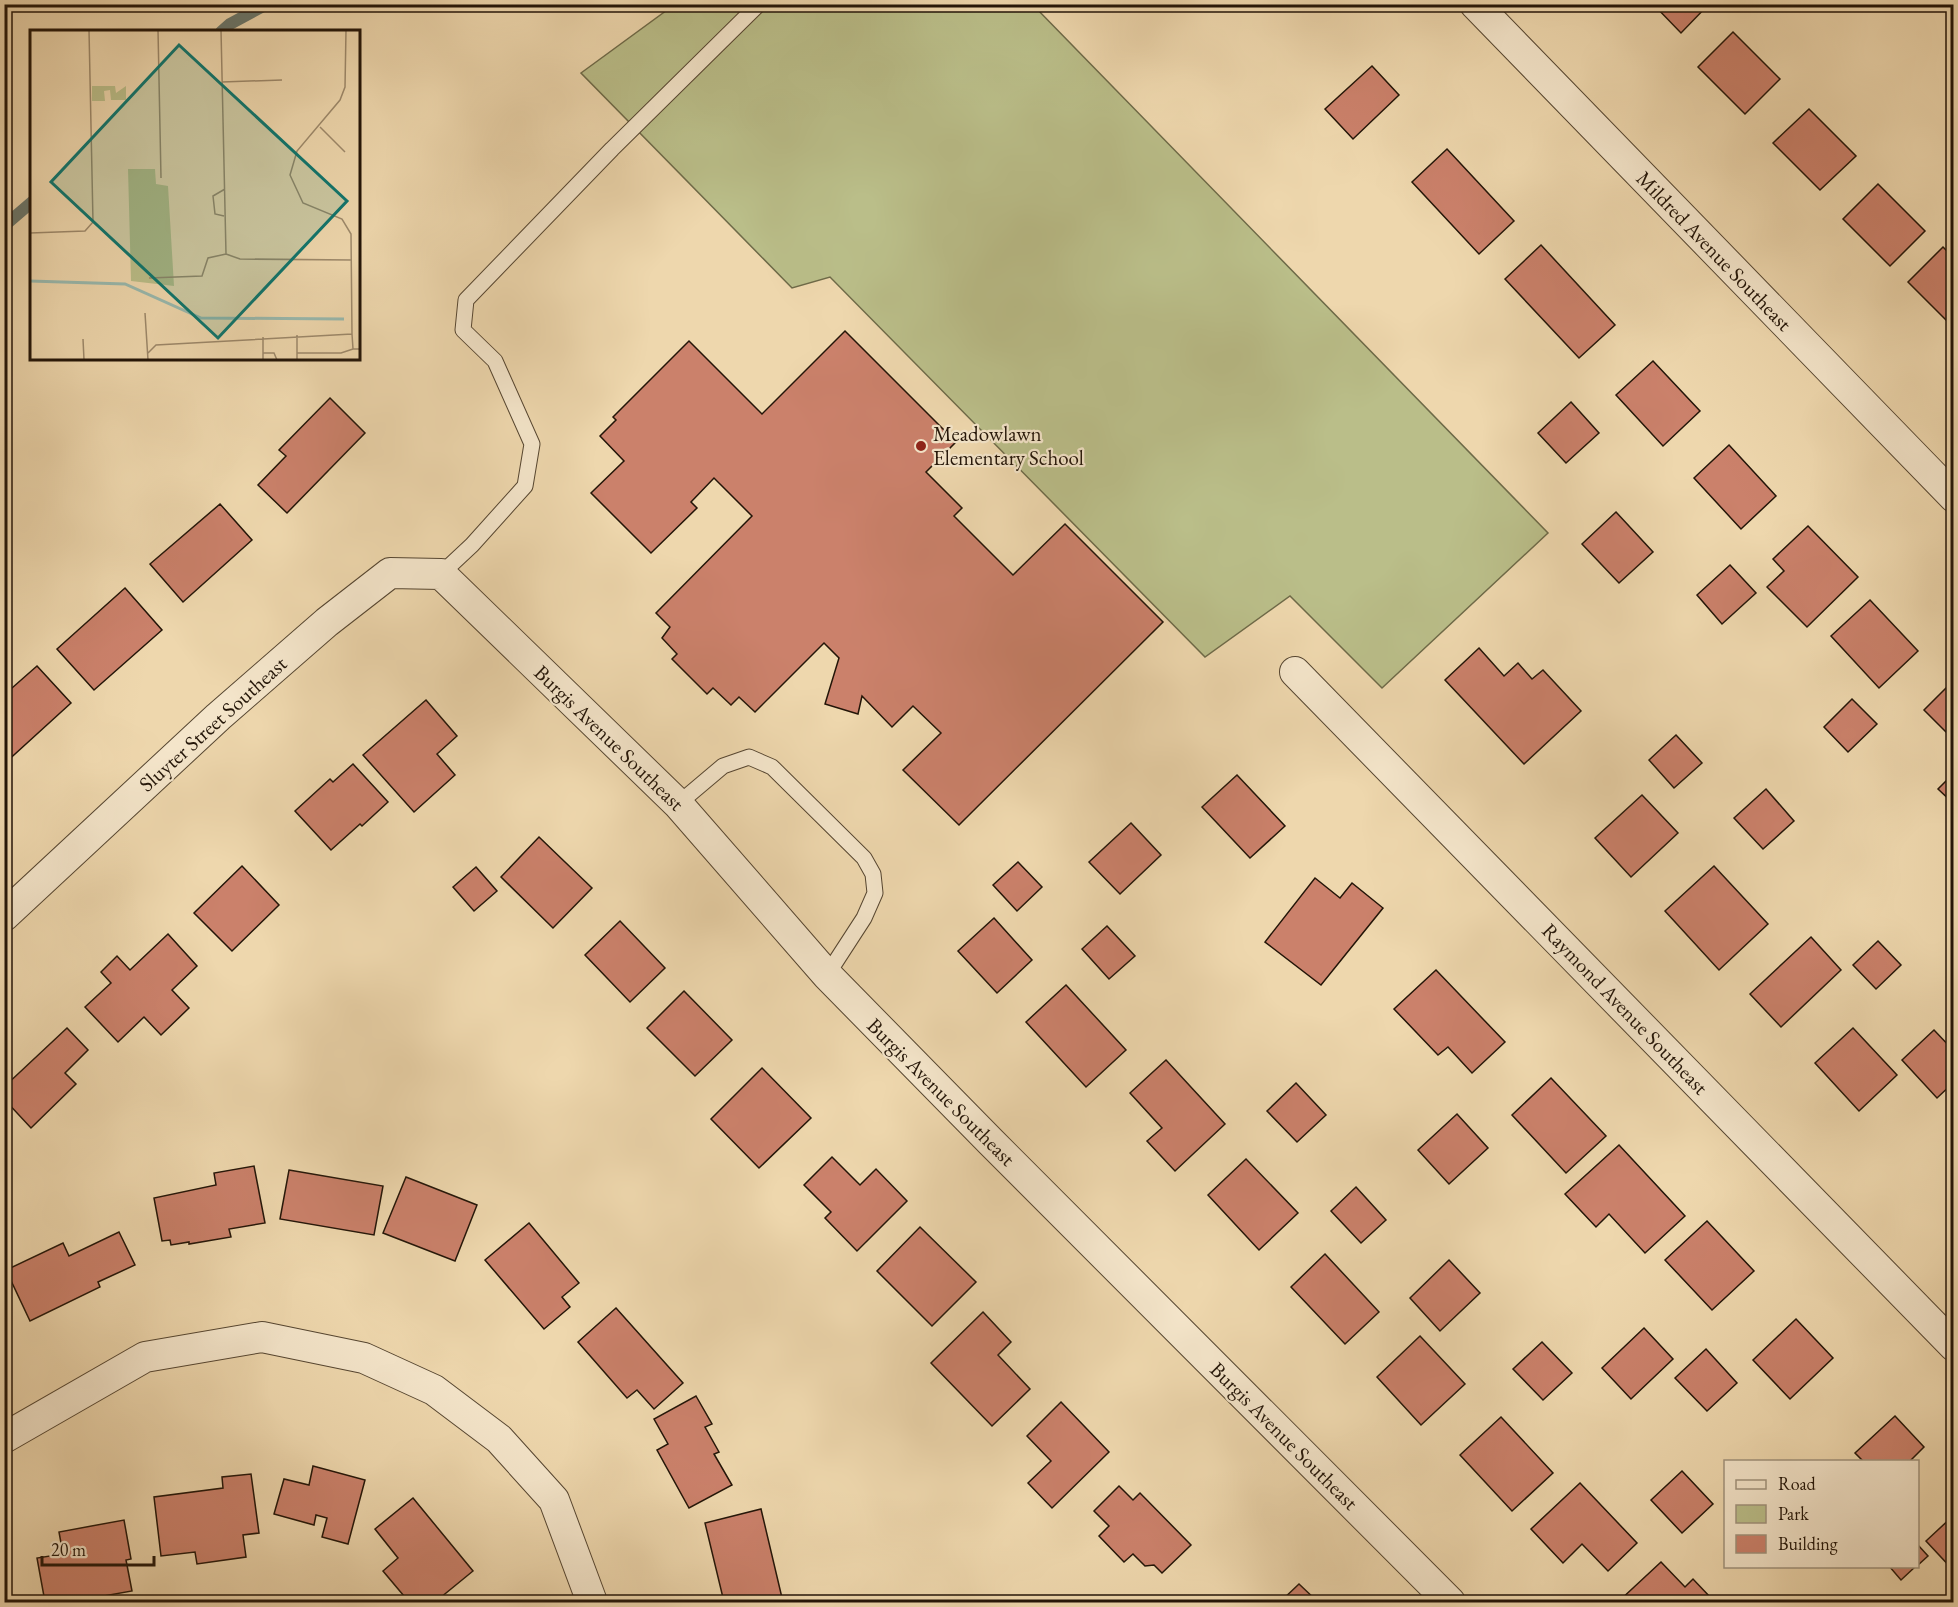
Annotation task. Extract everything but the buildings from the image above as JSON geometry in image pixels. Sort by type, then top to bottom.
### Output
[{"type":"street","name":"Mildred Avenue Southeast","points":[[1475,4],[1953,497]]},
{"type":"street","name":"Sluyter Street Southeast","points":[[4,916],[218,717],[327,622],[390,573],[441,574]]},
{"type":"street","name":"Burgis Avenue Southeast","points":[[441,574],[678,804],[827,975],[1007,1159],[1450,1602]]},
{"type":"street","name":"Raymond Avenue Southeast","points":[[1295,672],[1953,1346]]},
{"type":"street","points":[[4,1438],[145,1357],[262,1337],[364,1358],[434,1390],[499,1439],[554,1500],[592,1602]]},
{"type":"lane","points":[[441,574],[472,545],[525,486],[532,444],[495,360],[463,330],[466,300],[612,149],[759,4]]},
{"type":"lane","points":[[678,804],[723,766],[749,757],[772,767],[864,858],[873,874],[875,893],[864,918],[827,975]]},
{"type":"green space","points":[[674,5],[1033,5],[1548,533],[1382,688],[1290,596],[1205,657],[830,277],[792,288],[581,73]]},
{"type":"waterway","points":[[223,30],[267,4]]},
{"type":"waterway","points":[[4,226],[30,204]]},
{"type":"place","name":"Meadowlawn Elementary School","points":[[921,446]]}]
